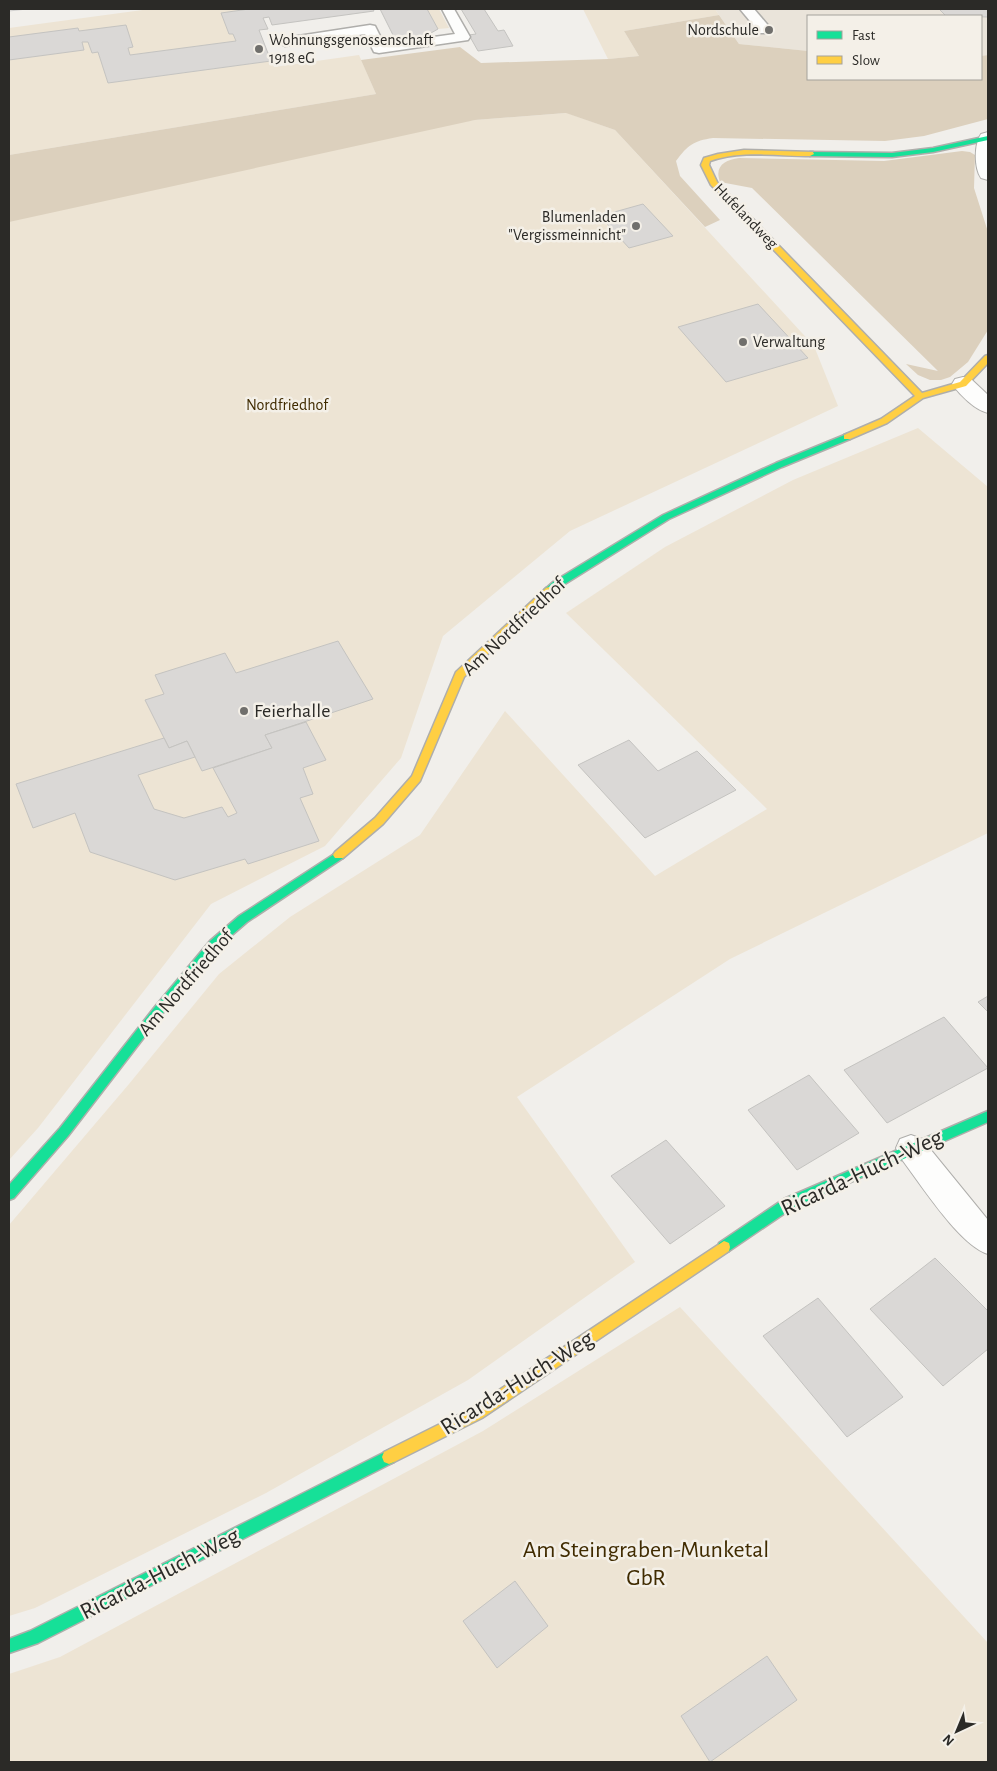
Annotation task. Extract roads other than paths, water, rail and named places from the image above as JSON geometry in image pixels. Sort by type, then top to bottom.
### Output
[{"type":"street","name":"Hufelandweg","points":[[920,396],[714,183],[705,165],[707,160],[717,155],[734,153],[892,155],[933,150],[988,138],[986,155],[988,174]]},
{"type":"street","points":[[920,396],[963,384],[988,358]]},
{"type":"street","points":[[963,384],[988,406]]},
{"type":"street","name":"Am Nordfriedhof","points":[[9,1194],[64,1132],[158,1011],[214,944],[243,919],[341,854],[379,821],[416,778],[460,675],[556,584],[666,517],[779,465],[884,421],[920,396]]},
{"type":"street","name":"Ricarda-Huch-Weg","points":[[9,1646],[33,1638],[477,1413],[789,1203],[911,1148],[988,1116]]},
{"type":"street","points":[[911,1148],[969,1222],[988,1240]]},
{"type":"lane","points":[[285,42],[370,29],[379,49],[463,36],[448,9]]},
{"type":"lane","points":[[747,9],[765,30]]},
{"type":"tram line","points":[[9,11],[27,9]]},
{"type":"place","name":"Nordschule","points":[[769,30]]},
{"type":"place","name":"Wohnungsgenossenschaft 1918 eG","points":[[259,49]]},
{"type":"place","name":"Blumenladen \"Vergissmeinnicht\"","points":[[636,226]]},
{"type":"place","name":"Verwaltung","points":[[743,342]]},
{"type":"place","name":"Feierhalle","points":[[244,711]]},
{"type":"park label","name":"Nordfriedhof","points":[[287,405]]},
{"type":"park label","name":"Am Steingraben-Munketal GbR","points":[[646,1564]]}]
